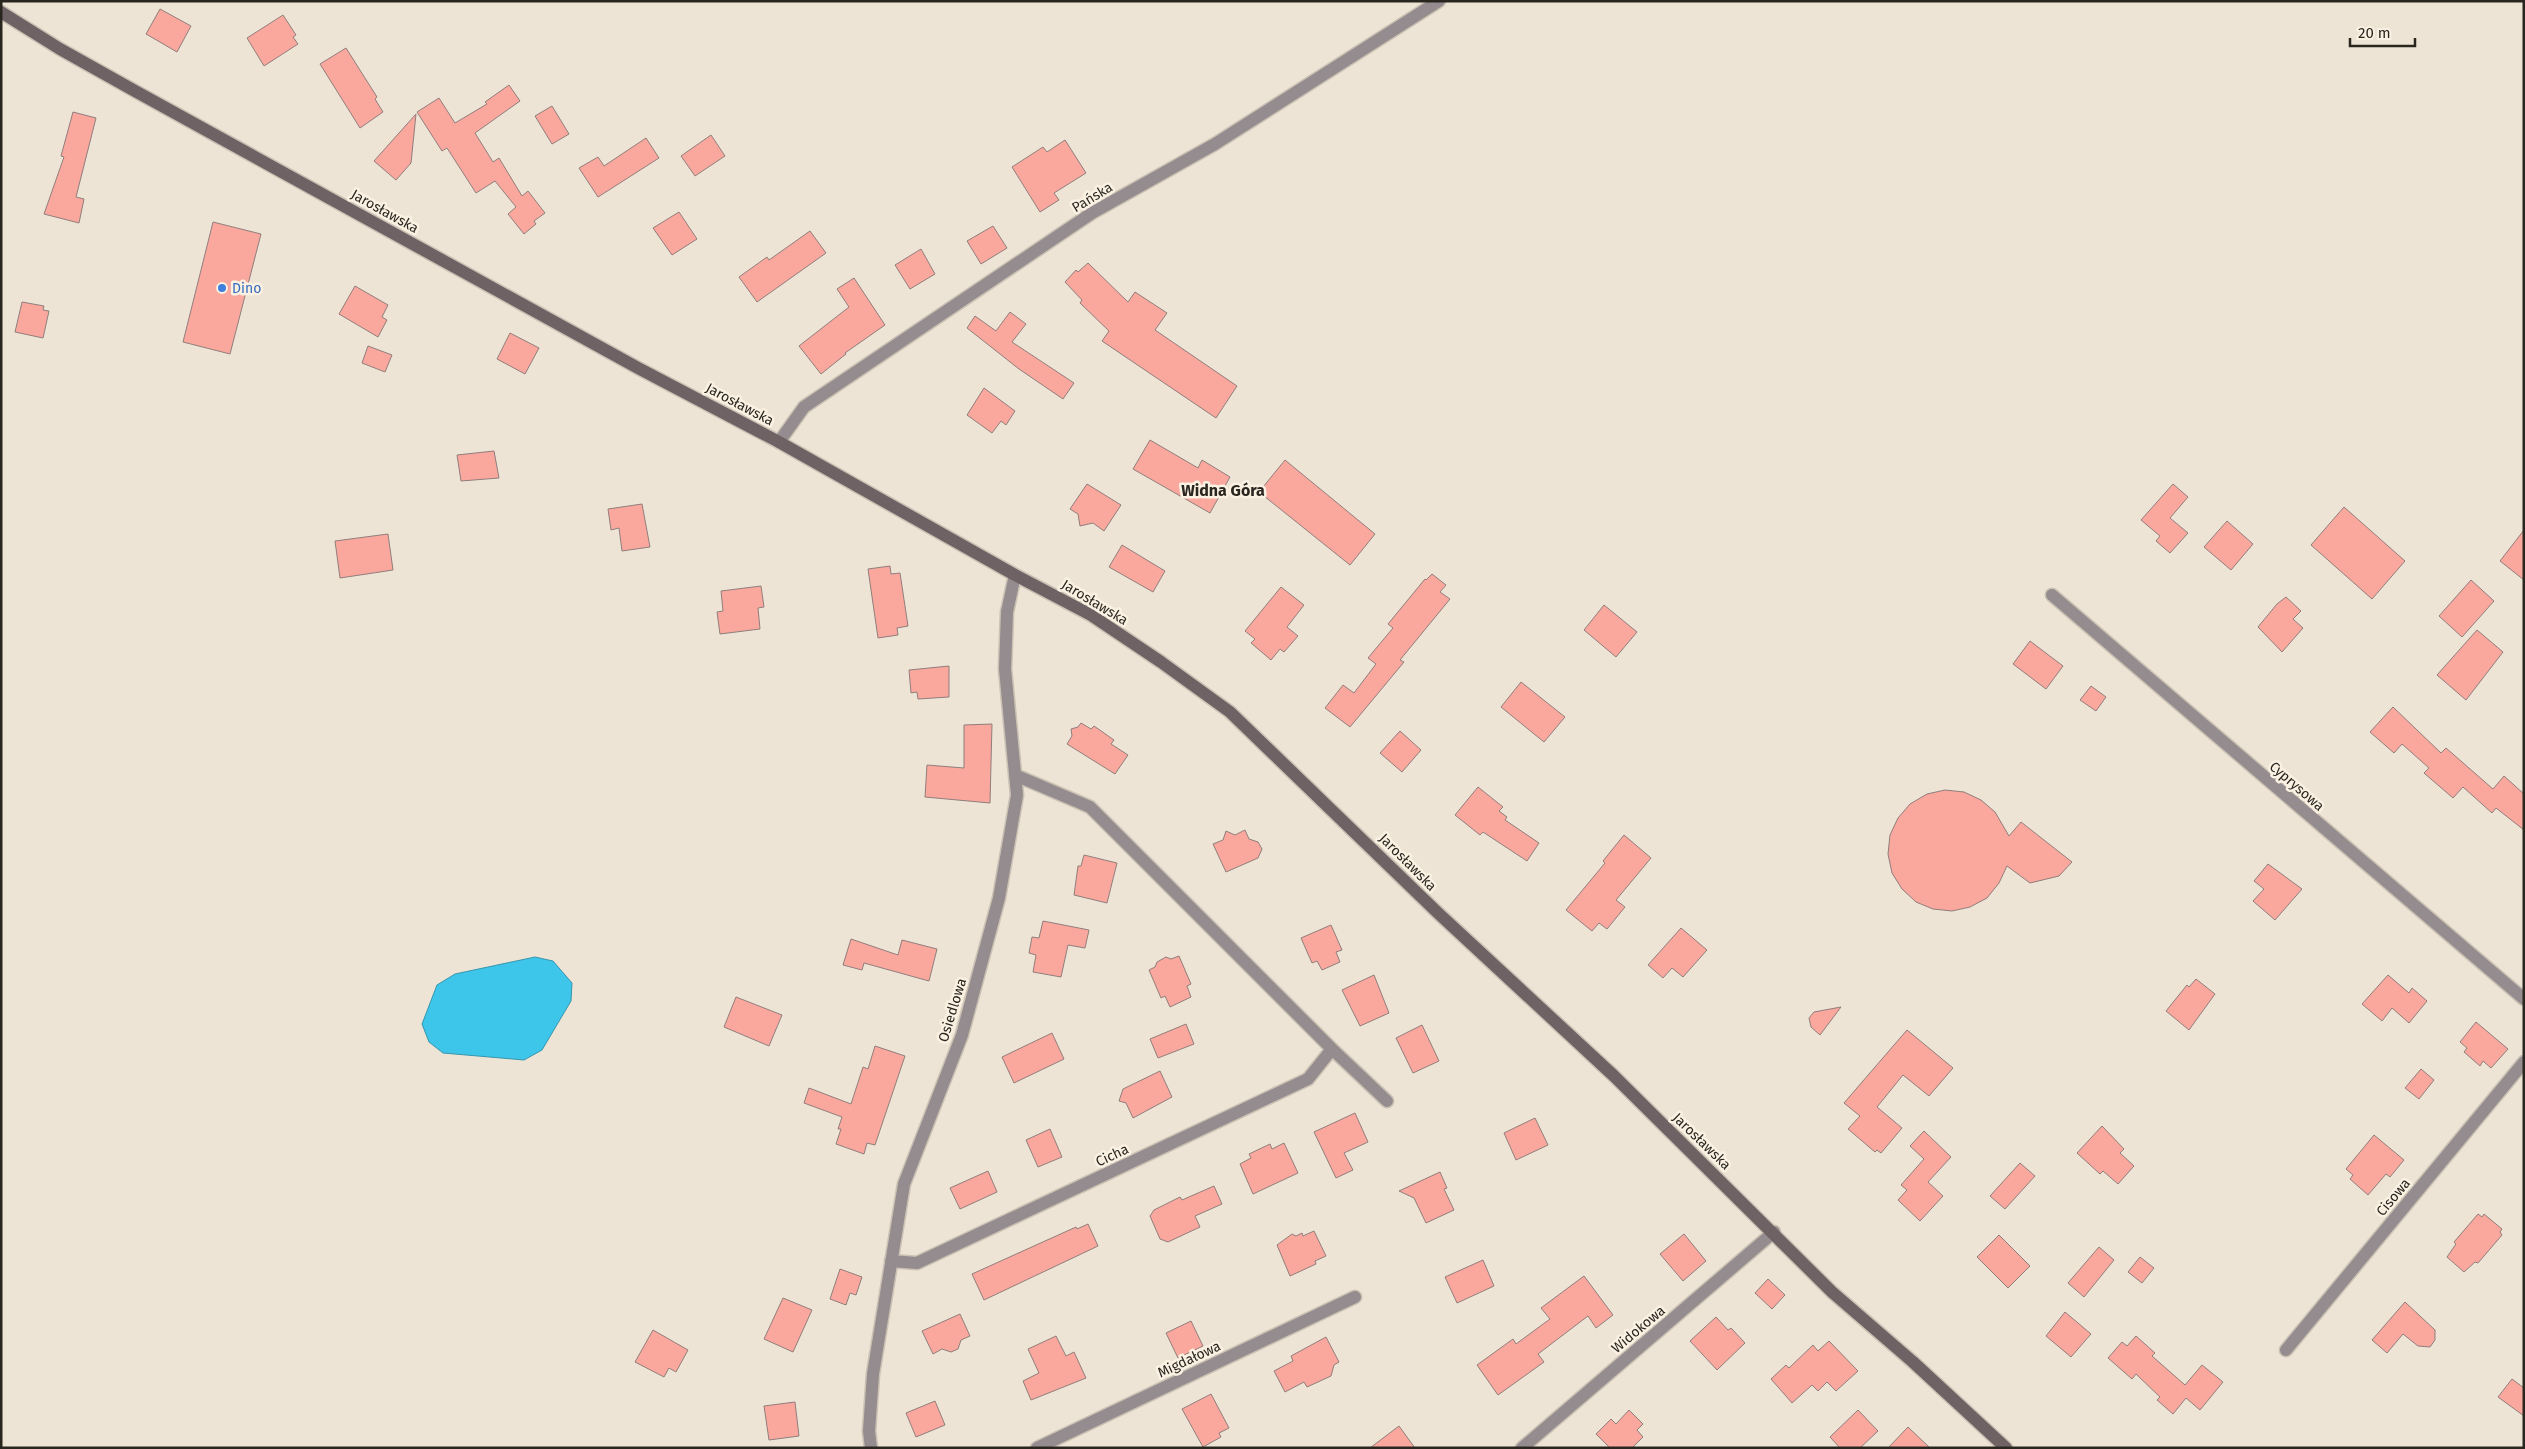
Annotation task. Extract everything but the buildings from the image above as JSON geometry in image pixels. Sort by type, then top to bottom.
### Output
[{"type":"main road","name":"Jarosławska","points":[[1,12],[60,49],[648,373],[779,442],[1015,575],[1092,615],[1230,712],[1438,913],[1614,1076],[1774,1232],[1832,1292],[2006,1448]]},
{"type":"street","name":"Pańska","points":[[779,442],[804,407],[1092,213],[1215,144],[1439,1]]},
{"type":"street","name":"Osiedlowa","points":[[871,1448],[869,1431],[873,1374],[904,1184],[962,1035],[1000,898],[1017,795],[1005,669],[1007,612],[1015,575]]},
{"type":"street","name":"Cyprysowa","points":[[2052,595],[2524,999]]},
{"type":"street","points":[[1015,776],[1090,807],[1332,1049],[1387,1101]]},
{"type":"street","name":"Cicha","points":[[891,1261],[917,1263],[1308,1078],[1332,1049]]},
{"type":"street","name":"Cisowa","points":[[2286,1350],[2524,1062]]},
{"type":"street","name":"Widokowa","points":[[1522,1448],[1774,1232]]},
{"type":"street","name":"Migdałowa","points":[[1036,1448],[1355,1296]]},
{"type":"water","points":[[535,957],[553,961],[572,983],[571,1001],[542,1050],[524,1060],[443,1053],[429,1042],[422,1024],[437,985],[455,974]]},
{"type":"place","name":"Dino","points":[[222,288]]},
{"type":"district","name":"Widna Góra","points":[[1223,490]]}]
